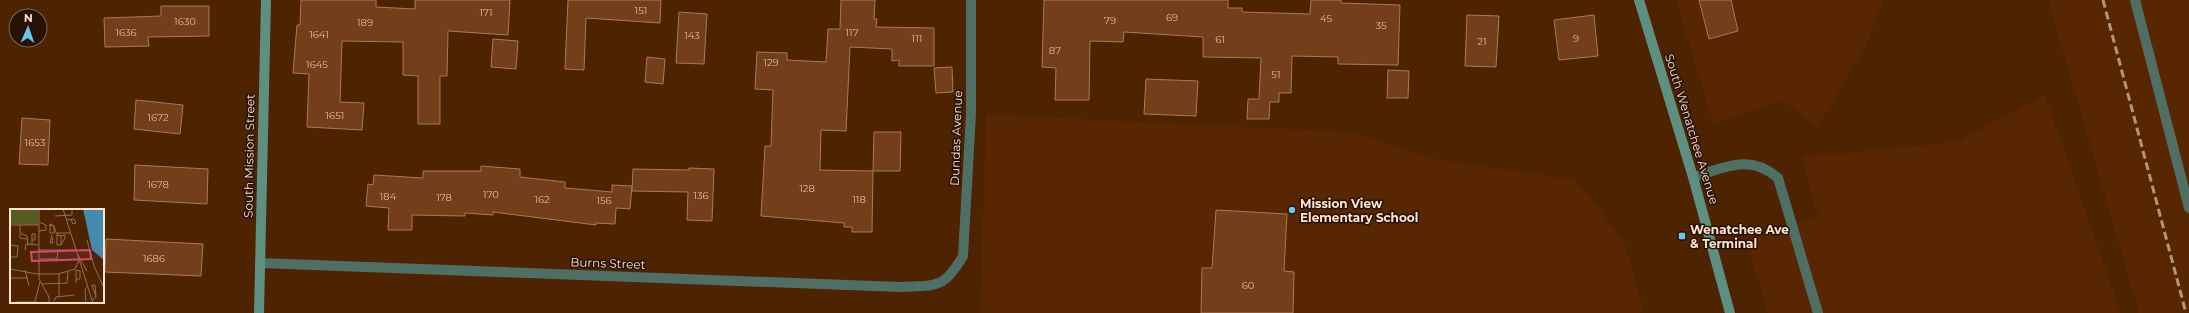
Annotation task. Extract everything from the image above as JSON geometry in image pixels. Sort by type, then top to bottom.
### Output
[{"type":"main road","name":"South Mission Street","points":[[259,313],[266,0]]},
{"type":"main road","name":"South Wenatchee Avenue","points":[[1639,0],[1694,177],[1730,313]]},
{"type":"street","name":"Dundas Avenue","points":[[952,275],[962,256],[964,239],[971,114],[972,0]]},
{"type":"street","points":[[2136,0],[2189,208]]},
{"type":"street","points":[[1694,177],[1741,163],[1769,170],[1778,178],[1818,313]]},
{"type":"street","name":"Burns Street","points":[[260,263],[900,287],[930,286],[944,282],[952,275]]},
{"type":"shaded area","points":[[1676,0],[1884,0],[1866,45],[1817,128],[1784,101],[1713,123]]},
{"type":"shaded area","points":[[2048,0],[2189,0],[2189,313],[2139,313]]},
{"type":"shaded area","points":[[2045,95],[2121,313],[1768,313],[1746,240],[1818,217],[1802,157],[1955,142]]},
{"type":"shaded area","name":"Mission View Elementary School","points":[[986,114],[1350,132],[1436,159],[1576,180],[1624,241],[1643,307],[1640,313],[980,313]]},
{"type":"building","points":[[301,0],[376,0],[376,7],[415,9],[415,0],[510,0],[508,35],[448,31],[447,76],[440,76],[440,124],[418,124],[418,76],[403,75],[403,42],[342,41],[340,102],[364,103],[362,130],[307,127],[309,74],[293,73],[297,25],[300,25]]},
{"type":"building","points":[[568,0],[661,0],[660,23],[586,18],[584,70],[565,69]]},
{"type":"building","points":[[841,0],[875,0],[874,19],[877,19],[876,27],[934,28],[934,66],[899,66],[899,60],[892,61],[892,49],[850,47],[846,131],[821,130],[820,170],[873,171],[872,232],[852,232],[852,227],[844,227],[844,223],[761,216],[765,146],[771,146],[773,90],[755,89],[757,52],[787,53],[787,60],[826,62],[828,29],[840,29]]},
{"type":"building","points":[[1044,0],[1228,0],[1228,8],[1242,8],[1242,12],[1310,14],[1311,0],[1341,0],[1341,3],[1400,5],[1398,65],[1338,64],[1338,57],[1292,56],[1291,93],[1279,93],[1279,102],[1270,102],[1269,119],[1247,119],[1248,99],[1259,99],[1261,58],[1203,57],[1203,37],[1124,32],[1123,42],[1090,41],[1089,100],[1055,100],[1056,68],[1042,67]]},
{"type":"building","points":[[1699,0],[1731,0],[1738,31],[1709,39]]},
{"type":"building","points":[[161,6],[209,6],[209,36],[148,37],[149,46],[105,47],[104,18],[161,16]]},
{"type":"building","points":[[679,12],[707,14],[704,64],[676,63]]},
{"type":"building","points":[[1467,15],[1499,16],[1496,67],[1465,66]]},
{"type":"building","points":[[1594,15],[1598,56],[1559,60],[1554,20]]},
{"type":"building","points":[[493,39],[518,41],[516,69],[491,67]]},
{"type":"building","points":[[647,57],[665,59],[663,84],[645,82]]},
{"type":"building","points":[[952,67],[953,92],[936,93],[934,68]]},
{"type":"building","points":[[1388,70],[1409,71],[1408,98],[1387,98]]},
{"type":"building","points":[[1146,79],[1198,81],[1196,116],[1144,114]]},
{"type":"building","points":[[136,100],[183,105],[180,134],[134,129]]},
{"type":"building","points":[[22,118],[50,120],[48,165],[19,164]]},
{"type":"building","points":[[874,132],[901,132],[900,171],[873,171]]},
{"type":"building","points":[[135,165],[208,169],[207,204],[134,200]]},
{"type":"building","points":[[481,166],[520,169],[520,177],[565,182],[565,188],[612,192],[612,185],[632,186],[630,209],[616,208],[615,224],[596,223],[596,225],[493,212],[493,215],[465,213],[465,216],[412,215],[412,230],[388,230],[389,208],[366,206],[368,184],[373,185],[374,175],[423,178],[423,171],[481,171]]},
{"type":"building","points":[[689,168],[714,169],[712,221],[687,220],[688,192],[632,191],[633,169],[689,170]]},
{"type":"building","points":[[1216,210],[1287,214],[1284,271],[1294,272],[1293,313],[1201,313],[1202,268],[1212,268]]},
{"type":"building","points":[[106,239],[203,244],[201,276],[105,272]]},
{"type":"railway","points":[[2103,0],[2186,313]]},
{"type":"place","name":"Mission View Elementary School","points":[[1292,210]]},
{"type":"place","name":"Wenatchee Ave & Terminal","points":[[1682,236]]}]
